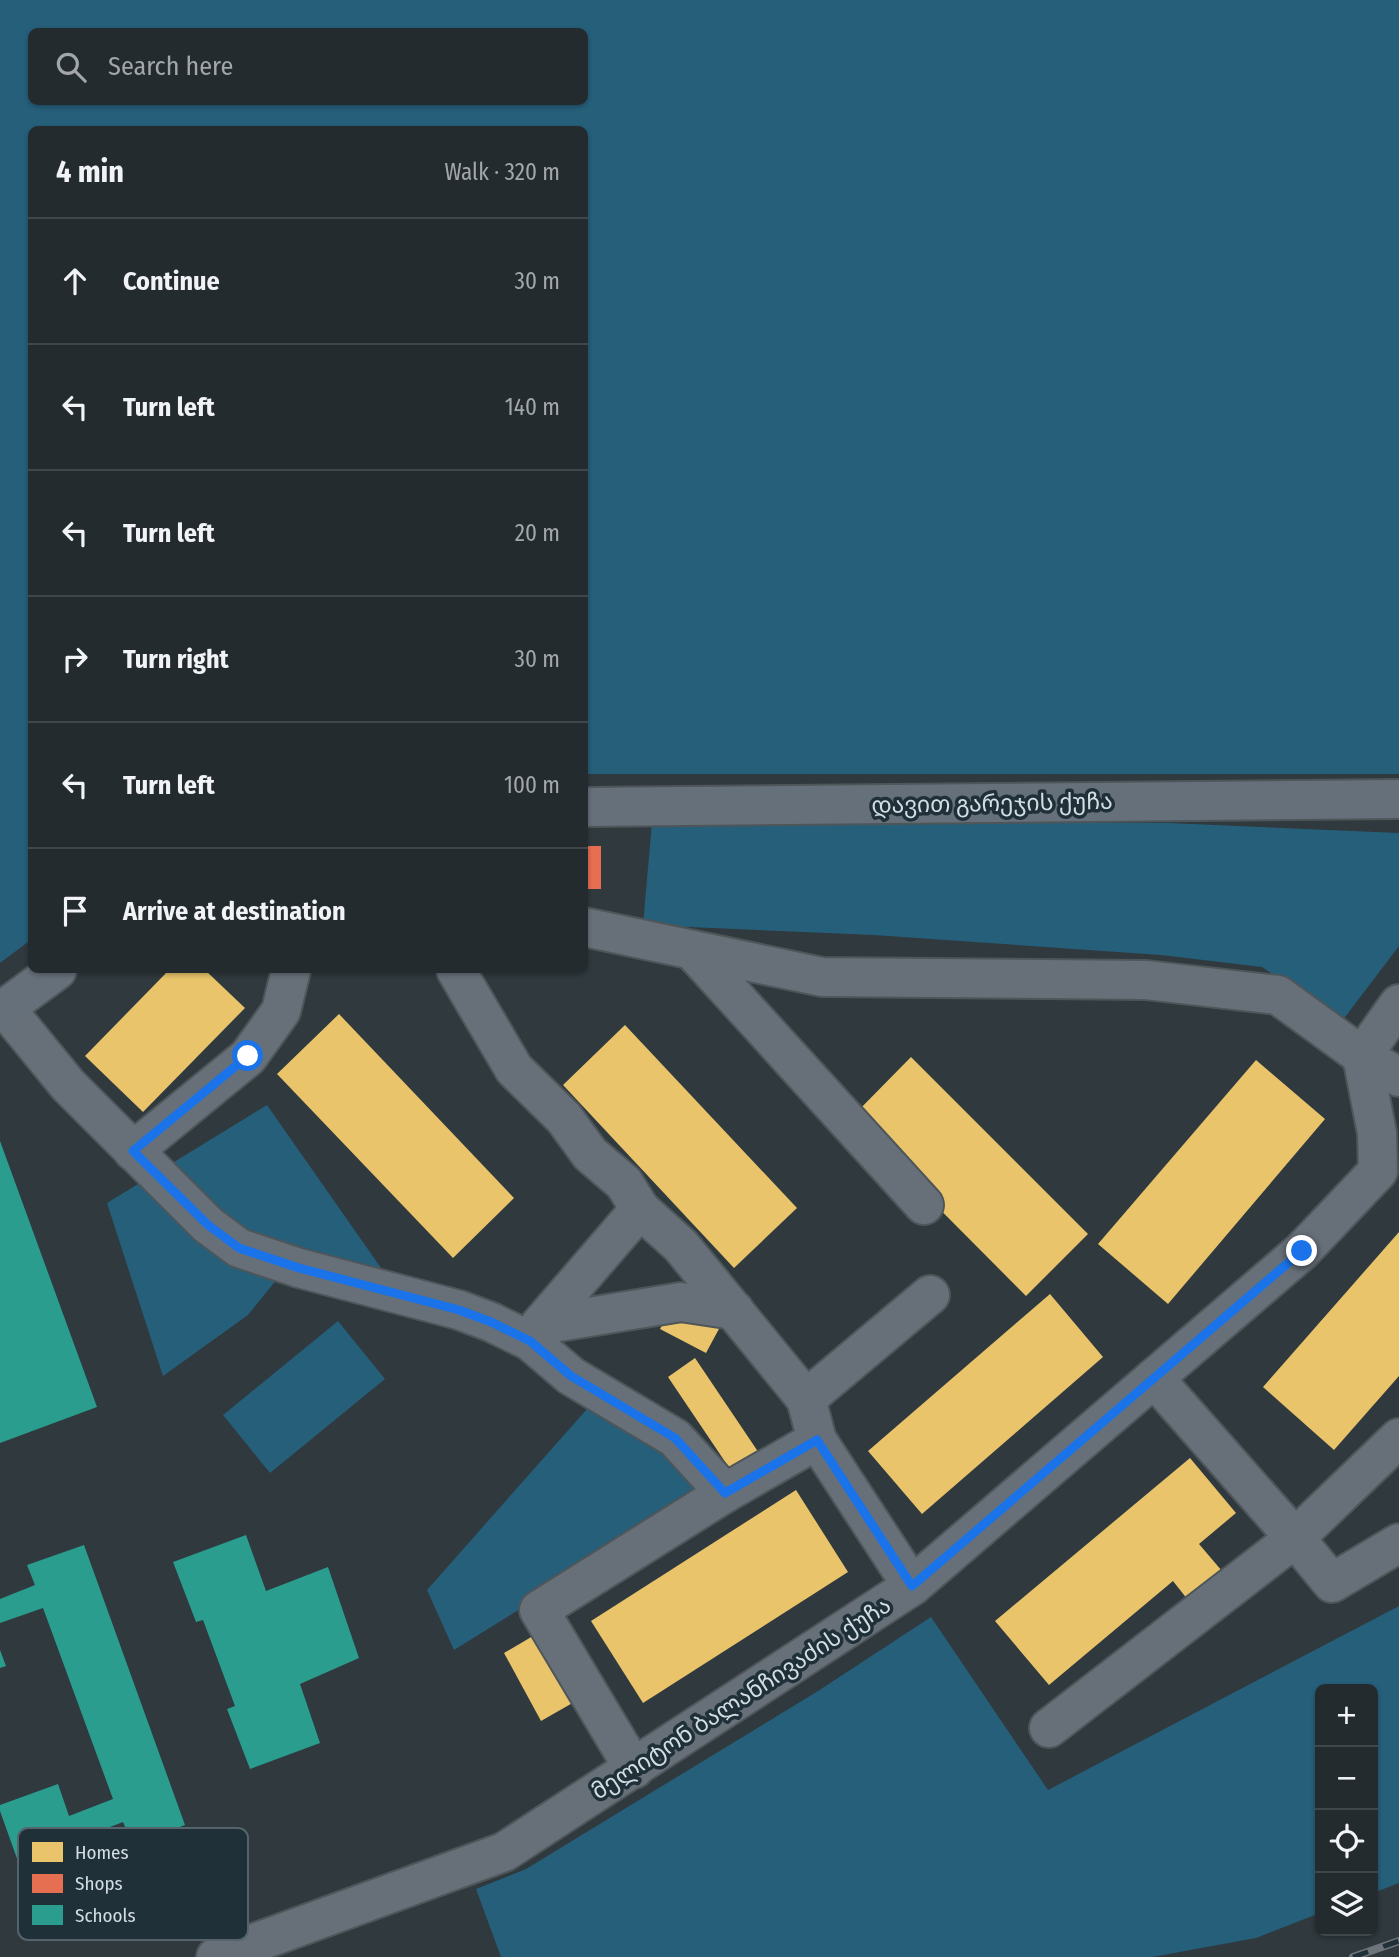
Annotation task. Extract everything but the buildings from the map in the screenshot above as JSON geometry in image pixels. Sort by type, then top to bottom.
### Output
[{"type":"main road","name":"დავით გარეჯის ქუჩა","points":[[588,807],[1399,799]]},
{"type":"main road","points":[[3,1010],[53,973]]},
{"type":"street","points":[[588,928],[822,977],[1146,979],[1278,995],[1362,1056],[1399,1077]]},
{"type":"street","points":[[692,950],[924,1205]]},
{"type":"street","points":[[133,1151],[248,1056],[281,1011],[289,973]]},
{"type":"street","points":[[458,973],[514,1069],[564,1118],[590,1154],[624,1183],[640,1209],[681,1246],[806,1399],[817,1440],[912,1586]]},
{"type":"street","points":[[1362,1056],[1399,1004]]},
{"type":"street","points":[[3,1010],[68,1085],[133,1151],[208,1225],[239,1248],[299,1268],[535,1333],[681,1302],[734,1310]]},
{"type":"street","name":"მელიტონ ბალანჩივაძის ქუჩა","points":[[216,1957],[504,1852],[912,1586],[1302,1251],[1378,1171],[1377,1133],[1362,1056]]},
{"type":"street","points":[[535,1333],[640,1209]]},
{"type":"street","points":[[806,1399],[930,1295]]},
{"type":"street","points":[[535,1333],[571,1376],[675,1438],[725,1493]]},
{"type":"street","points":[[1154,1378],[1332,1583],[1399,1543]]},
{"type":"street","points":[[1049,1728],[1295,1538],[1399,1438]]},
{"type":"street","points":[[634,1769],[539,1611],[725,1493],[817,1440]]},
{"type":"shaded area","points":[[0,0],[1399,0],[1399,774],[588,774],[588,126],[28,126],[28,942],[0,963]]},
{"type":"shaded area","points":[[652,822],[1169,823],[1399,833],[1399,946],[1342,1021],[1262,967],[1161,955],[874,935],[643,925]]},
{"type":"shaded area","points":[[267,1105],[414,1315],[278,1278],[248,1315],[163,1376],[107,1203]]},
{"type":"shaded area","points":[[338,1321],[385,1379],[270,1473],[223,1415]]},
{"type":"shaded area","points":[[587,1409],[663,1442],[703,1495],[454,1650],[427,1590]]},
{"type":"shaded area","points":[[1399,1606],[1399,1883],[1378,1891],[1378,1684],[1315,1684],[1315,1915],[1256,1938],[1152,1957],[501,1957],[476,1889],[526,1869],[818,1691],[931,1617],[1048,1790]]},
{"type":"railway","points":[[1353,1957],[1399,1941]]},
{"type":"route","points":[[248,1056],[133,1151],[208,1225],[239,1248],[299,1268],[459,1310],[530,1341],[571,1376],[675,1438],[725,1493],[817,1440],[912,1586],[1302,1251]]}]
